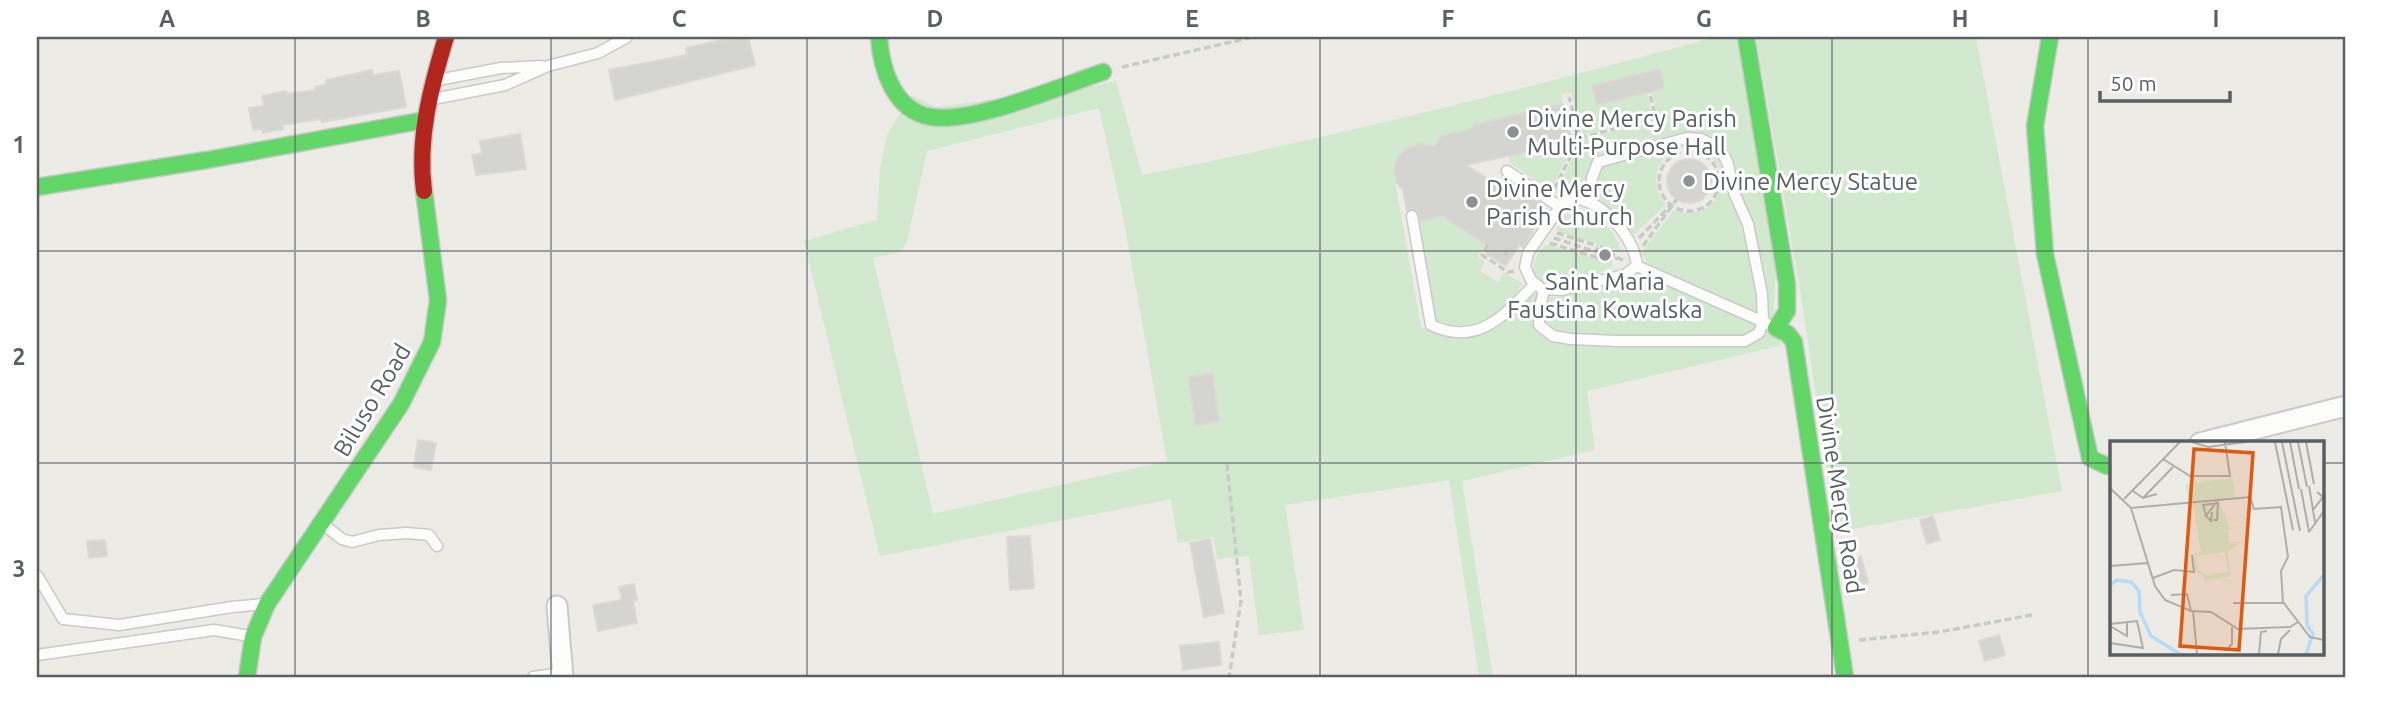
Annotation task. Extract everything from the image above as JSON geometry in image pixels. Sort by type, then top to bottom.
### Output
[{"type":"street","name":"Biluso Road","points":[[247,677],[253,637],[268,604],[401,404],[420,371],[433,340],[438,311],[422,160],[425,120],[446,37]]},
{"type":"street","points":[[879,37],[879,49],[887,78],[899,100],[912,110],[930,117],[978,113],[1103,72]]},
{"type":"street","points":[[1746,37],[1787,284],[1787,311],[1770,325]]},
{"type":"street","points":[[2050,37],[2035,126],[2045,254],[2090,458],[2110,465]]},
{"type":"street","points":[[37,187],[207,160],[425,120]]},
{"type":"street","name":"Divine Mercy Road","points":[[1770,325],[1788,334],[1794,342],[1845,677]]},
{"type":"street","points":[[2208,441],[2346,406]]},
{"type":"street","points":[[556,606],[563,675]]},
{"type":"lane","points":[[429,100],[505,85],[548,66],[598,54],[627,37]]},
{"type":"lane","points":[[433,81],[501,68],[548,66]]},
{"type":"lane","points":[[1412,216],[1432,325],[1446,330],[1460,332],[1483,328],[1539,287],[1555,290],[1624,275],[1634,256],[1620,230],[1591,203],[1573,199],[1560,207],[1528,253],[1526,271],[1539,287],[1539,325],[1553,336],[1617,341],[1745,341],[1770,325],[1748,225],[1735,195],[1727,161],[1720,150],[1701,139],[1676,139],[1650,150],[1598,162],[1592,178],[1591,203]]},
{"type":"lane","points":[[1507,172],[1560,207]]},
{"type":"lane","name":"Divine Mercy Road","points":[[1634,256],[1770,325]]},
{"type":"lane","points":[[321,522],[342,539],[352,542],[379,535],[407,533],[429,535],[437,546]]},
{"type":"lane","points":[[37,575],[63,619],[92,624],[119,625],[268,604]]},
{"type":"lane","points":[[37,654],[214,629],[253,637]]},
{"type":"lane","points":[[533,677],[563,675]]},
{"type":"path","points":[[1103,72],[1253,37]]},
{"type":"path","points":[[1580,138],[1656,118],[1649,92]]},
{"type":"path","points":[[1548,199],[1580,138],[1569,97]]},
{"type":"path","points":[[1689,151],[1705,156],[1716,169],[1718,177],[1718,186],[1712,201],[1689,211],[1672,206],[1660,192],[1658,184],[1659,175],[1667,160],[1681,152],[1689,151]]},
{"type":"path","points":[[1634,256],[1672,206]]},
{"type":"path","points":[[1553,235],[1596,252],[1608,261],[1634,256],[1672,206]]},
{"type":"path","points":[[1530,215],[1533,209]]},
{"type":"path","points":[[1548,243],[1596,252],[1612,251],[1617,258]]},
{"type":"path","points":[[1488,245],[1482,255],[1508,272],[1526,271]]},
{"type":"path","points":[[1505,256],[1508,250]]},
{"type":"path","points":[[1227,464],[1241,601],[1229,677]]},
{"type":"path","points":[[1840,642],[1939,632],[2032,615]]},
{"type":"green space","points":[[1715,37],[1738,37],[1776,267],[1773,321],[1655,268],[1641,253],[1674,210],[1691,213],[1704,209],[1714,201],[1720,190],[1721,178],[1718,166],[1710,155],[1686,148],[1673,151],[1664,158],[1656,178],[1658,192],[1666,205],[1632,236],[1602,202],[1583,194],[1573,193],[1561,197],[1555,193],[1582,140],[1659,120],[1651,91],[1664,87],[1659,69],[1592,87],[1597,104],[1647,92],[1653,117],[1583,135],[1571,92],[1561,95],[1563,104],[1473,125],[1474,128],[1441,136],[1433,148],[1410,147],[1396,159],[1394,175],[1421,327],[1440,334],[1471,337],[1496,328],[1532,293],[1542,297],[1560,297],[1631,281],[1650,281],[1671,287],[1785,339],[1779,346],[1587,391],[1595,450],[1462,481],[1493,677],[1479,677],[1449,480],[1285,505],[1304,630],[1259,635],[1249,556],[1217,559],[1213,537],[1178,543],[1171,499],[880,556],[804,241],[877,220],[880,168],[888,132],[912,96],[936,107],[1116,81],[1142,175],[1358,128]],"holes":[[[1099,108],[1123,216],[1167,461],[933,514],[873,258],[900,252],[907,242],[927,151]]]},
{"type":"green space","points":[[1756,37],[1976,37],[2062,491],[1836,532],[1804,314]]},
{"type":"green space","points":[[1572,142],[1573,146],[1550,191],[1510,163],[1508,156]]},
{"type":"green space","points":[[1573,207],[1587,211],[1603,222],[1615,237],[1620,251],[1556,231],[1562,217]]},
{"type":"green space","points":[[1442,216],[1486,244],[1478,257],[1485,262],[1480,271],[1498,282],[1504,272],[1523,284],[1505,306],[1486,320],[1464,325],[1436,320],[1418,221]]},
{"type":"green space","points":[[1546,244],[1614,265],[1598,274],[1553,284],[1538,277],[1533,268],[1537,256]]},
{"type":"building","points":[[735,37],[748,37],[755,65],[615,100],[609,70],[687,55],[686,48]]},
{"type":"building","points":[[1660,69],[1664,88],[1597,105],[1592,86]]},
{"type":"building","points":[[372,70],[373,75],[399,71],[406,107],[322,122],[321,119],[282,125],[283,129],[263,133],[263,129],[253,130],[249,108],[264,106],[262,96],[286,91],[287,94],[316,90],[315,87],[326,84],[326,80]]},
{"type":"building","name":"Divine Mercy Parish Church","points":[[1563,104],[1572,142],[1466,165],[1520,199],[1524,192],[1543,205],[1530,227],[1534,229],[1529,238],[1523,247],[1519,245],[1506,266],[1486,254],[1490,247],[1442,216],[1420,221],[1417,211],[1407,211],[1403,190],[1396,182],[1394,169],[1398,156],[1404,150],[1418,144],[1435,146],[1441,136],[1474,128],[1473,125]]},
{"type":"building","points":[[520,134],[526,169],[476,175],[472,155],[482,153],[480,141]]},
{"type":"building","points":[[1689,159],[1704,166],[1711,181],[1704,196],[1689,203],[1674,196],[1667,181],[1674,166]]},
{"type":"building","points":[[1212,373],[1219,421],[1196,425],[1188,377]]},
{"type":"building","points":[[418,440],[436,443],[431,470],[414,467]]},
{"type":"building","points":[[1933,516],[1940,540],[1927,544],[1920,520]]},
{"type":"building","points":[[1030,536],[1034,588],[1010,590],[1007,537]]},
{"type":"building","points":[[1210,539],[1224,613],[1204,617],[1190,543]]},
{"type":"building","points":[[105,540],[107,556],[89,558],[87,541]]},
{"type":"building","points":[[1861,557],[1868,582],[1855,585],[1854,581],[1848,583],[1845,565],[1849,564],[1848,561]]},
{"type":"building","points":[[634,584],[637,600],[633,601],[637,623],[598,631],[593,605],[622,600],[619,587]]},
{"type":"building","points":[[1999,635],[2005,655],[1985,661],[1979,641]]},
{"type":"building","points":[[1219,642],[1221,665],[1183,670],[1180,646]]},
{"type":"traffic: fast","points":[[879,37],[883,62],[892,87],[908,106],[931,117],[949,118],[993,110],[1103,72]]},
{"type":"traffic: fast","points":[[1746,37],[1787,284],[1787,311],[1776,328],[1788,334],[1794,342],[1845,677]]},
{"type":"traffic: fast","points":[[2050,37],[2035,126],[2045,254],[2090,458],[2110,465]]},
{"type":"traffic: fast","points":[[37,187],[207,160],[425,120]]},
{"type":"traffic: fast","points":[[247,677],[253,637],[267,604],[401,404],[432,342],[438,300],[424,191]]},
{"type":"traffic: jam","points":[[424,191],[424,132],[446,37]]},
{"type":"place","name":"Divine Mercy Parish Multi-Purpose Hall","points":[[1513,132]]},
{"type":"place","name":"Divine Mercy Statue","points":[[1689,181]]},
{"type":"place","name":"Divine Mercy Parish Church","points":[[1472,202]]},
{"type":"place","name":"Saint Maria Faustina Kowalska","points":[[1605,255]]}]
